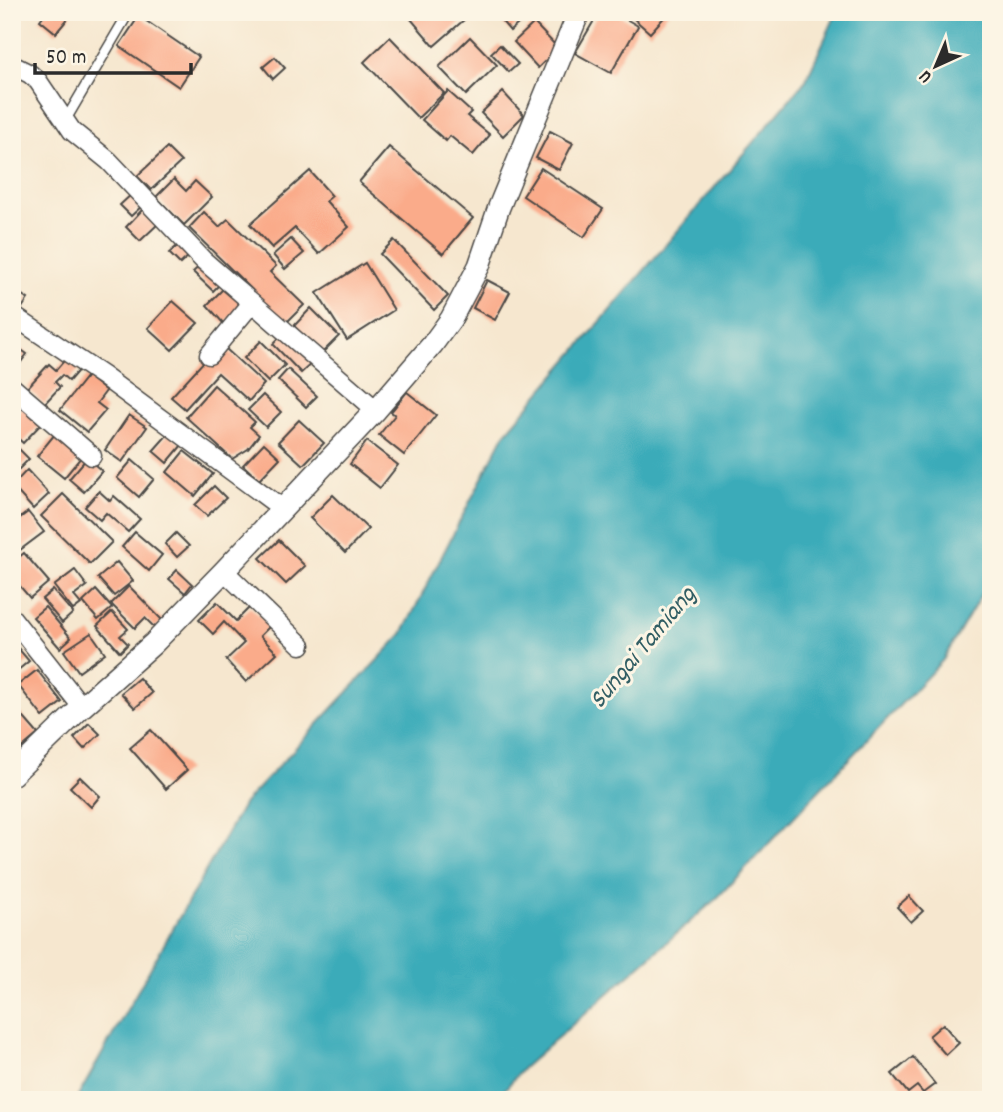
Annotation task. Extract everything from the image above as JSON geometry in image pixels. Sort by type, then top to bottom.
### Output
[{"type":"street","points":[[12,775],[82,707],[154,643],[376,410],[432,345],[451,319],[479,266],[499,207],[579,12]]},
{"type":"street","points":[[12,65],[38,81],[64,123],[109,161],[203,260],[376,410]]},
{"type":"street","points":[[209,355],[252,303]]},
{"type":"street","points":[[12,315],[103,376],[283,509]]},
{"type":"street","points":[[12,387],[92,456]]},
{"type":"street","points":[[224,571],[301,645]]},
{"type":"street","points":[[12,618],[82,707]]},
{"type":"lane","points":[[64,123],[128,12]]},
{"type":"water","name":"Sungai Tamiang","points":[[837,12],[991,12],[991,578],[943,660],[717,898],[523,1068],[496,1100],[76,1100],[244,803],[402,634],[504,435],[806,80]]},
{"type":"building","points":[[46,12],[68,12],[71,15],[56,33],[40,20]]},
{"type":"building","points":[[405,12],[473,12],[434,46]]},
{"type":"building","points":[[520,12],[525,18],[510,31],[495,13]]},
{"type":"building","points":[[523,12],[543,12],[531,22]]},
{"type":"building","points":[[599,12],[614,12],[638,26],[611,73],[575,53]]},
{"type":"building","points":[[638,12],[669,12],[650,33],[633,18]]},
{"type":"building","points":[[139,16],[199,57],[179,87],[119,46]]},
{"type":"building","points":[[534,23],[558,48],[538,68],[514,42]]},
{"type":"building","points":[[390,37],[444,93],[418,118],[364,62]]},
{"type":"building","points":[[470,37],[497,65],[466,95],[439,67]]},
{"type":"building","points":[[500,45],[518,64],[509,72],[491,53]]},
{"type":"building","points":[[275,57],[285,68],[273,79],[263,67]]},
{"type":"building","points":[[448,91],[471,112],[467,116],[490,135],[473,155],[450,136],[446,141],[422,120]]},
{"type":"building","points":[[503,92],[524,115],[503,136],[481,113]]},
{"type":"building","points":[[550,131],[573,143],[559,170],[536,158]]},
{"type":"building","points":[[389,147],[473,218],[443,254],[359,182]]},
{"type":"building","points":[[167,148],[181,162],[151,190],[137,176]]},
{"type":"building","points":[[541,168],[603,209],[584,237],[523,196]]},
{"type":"building","points":[[310,171],[332,196],[326,201],[349,227],[319,254],[295,228],[272,248],[250,224]]},
{"type":"building","points":[[174,179],[186,191],[195,181],[212,197],[184,225],[156,197]]},
{"type":"building","points":[[133,193],[144,204],[131,216],[120,205]]},
{"type":"building","points":[[143,209],[158,224],[140,241],[126,227]]},
{"type":"building","points":[[204,212],[219,227],[228,219],[276,266],[270,272],[304,305],[286,323],[189,228]]},
{"type":"building","points":[[291,239],[304,253],[285,269],[273,255]]},
{"type":"building","points":[[394,240],[448,296],[434,310],[380,254]]},
{"type":"building","points":[[181,243],[191,254],[180,264],[169,253]]},
{"type":"building","points":[[203,263],[222,282],[213,291],[193,272]]},
{"type":"building","points":[[365,263],[394,310],[347,340],[317,293]]},
{"type":"building","points":[[487,280],[510,292],[495,320],[473,308]]},
{"type":"building","points":[[226,286],[244,305],[224,324],[207,305]]},
{"type":"building","points":[[12,288],[28,299],[19,312],[12,307]]},
{"type":"building","points":[[173,301],[198,323],[172,350],[148,328]]},
{"type":"building","points":[[311,308],[339,336],[322,353],[294,326]]},
{"type":"building","points":[[285,332],[314,361],[301,373],[273,344]]},
{"type":"building","points":[[261,341],[285,365],[268,382],[244,358]]},
{"type":"building","points":[[12,343],[27,354],[12,374]]},
{"type":"building","points":[[225,348],[264,384],[249,401],[218,373],[185,409],[171,397],[206,359],[211,363]]},
{"type":"building","points":[[62,358],[81,367],[69,381],[62,375],[55,382],[60,387],[44,404],[27,388],[49,364],[56,370],[63,362]]},
{"type":"building","points":[[288,369],[317,396],[306,407],[278,380]]},
{"type":"building","points":[[87,376],[106,391],[97,403],[106,410],[87,432],[60,410]]},
{"type":"building","points":[[214,385],[255,422],[250,427],[259,435],[248,449],[232,459],[186,417]]},
{"type":"building","points":[[407,392],[436,415],[404,455],[379,435],[395,415],[391,412]]},
{"type":"building","points":[[263,395],[281,412],[266,427],[248,410]]},
{"type":"building","points":[[24,406],[42,423],[23,443],[12,433],[12,419]]},
{"type":"building","points":[[129,415],[147,427],[122,462],[105,450]]},
{"type":"building","points":[[299,420],[324,443],[303,465],[278,442]]},
{"type":"building","points":[[169,433],[182,445],[167,463],[153,451]]},
{"type":"building","points":[[55,434],[82,456],[64,478],[37,456]]},
{"type":"building","points":[[367,441],[398,465],[380,488],[350,464]]},
{"type":"building","points":[[12,442],[29,459],[12,476]]},
{"type":"building","points":[[264,443],[280,458],[259,480],[243,465]]},
{"type":"building","points":[[184,451],[213,474],[195,496],[167,472]]},
{"type":"building","points":[[87,458],[102,471],[84,492],[69,479]]},
{"type":"building","points":[[132,460],[154,479],[139,497],[117,478]]},
{"type":"building","points":[[27,470],[49,494],[33,509],[12,486]]},
{"type":"building","points":[[214,486],[226,498],[207,516],[195,505]]},
{"type":"building","points":[[99,491],[110,501],[114,496],[140,519],[128,532],[106,513],[100,520],[85,507]]},
{"type":"building","points":[[63,494],[112,542],[90,564],[41,516]]},
{"type":"building","points":[[333,495],[368,529],[345,553],[310,518]]},
{"type":"building","points":[[28,512],[44,532],[12,556],[12,524]]},
{"type":"building","points":[[135,532],[162,555],[149,571],[122,547]]},
{"type":"building","points":[[176,533],[189,546],[177,557],[165,544]]},
{"type":"building","points":[[279,540],[305,566],[286,584],[260,558]]},
{"type":"building","points":[[24,553],[49,582],[30,598],[12,577],[12,563]]},
{"type":"building","points":[[117,562],[133,581],[114,596],[98,578]]},
{"type":"building","points":[[75,570],[87,586],[74,596],[81,604],[73,610],[54,586]]},
{"type":"building","points":[[177,570],[192,584],[185,593],[169,579]]},
{"type":"building","points":[[129,586],[163,621],[155,628],[145,618],[135,628],[111,604]]},
{"type":"building","points":[[53,590],[73,613],[62,623],[42,599]]},
{"type":"building","points":[[96,590],[112,608],[98,620],[83,602]]},
{"type":"building","points":[[217,602],[236,621],[250,607],[270,626],[260,636],[277,653],[246,682],[226,660],[244,643],[224,622],[213,634],[199,620]]},
{"type":"building","points":[[45,607],[71,638],[60,648],[33,617]]},
{"type":"building","points":[[112,612],[128,629],[120,636],[128,644],[120,652],[97,626]]},
{"type":"building","points":[[91,633],[105,653],[79,672],[64,651]]},
{"type":"building","points":[[12,641],[29,661],[12,675]]},
{"type":"building","points":[[37,670],[62,702],[43,717],[18,685]]},
{"type":"building","points":[[139,678],[152,693],[135,708],[121,693]]},
{"type":"building","points":[[12,704],[38,734],[12,756]]},
{"type":"building","points":[[89,723],[100,734],[84,749],[74,738]]},
{"type":"building","points":[[151,730],[187,770],[166,789],[130,748]]},
{"type":"building","points":[[80,777],[100,796],[91,807],[70,787]]},
{"type":"building","points":[[909,896],[923,911],[911,922],[897,907]]},
{"type":"building","points":[[943,1024],[959,1043],[946,1055],[929,1036]]},
{"type":"building","points":[[913,1057],[935,1084],[923,1093],[917,1086],[908,1093],[892,1074]]}]
